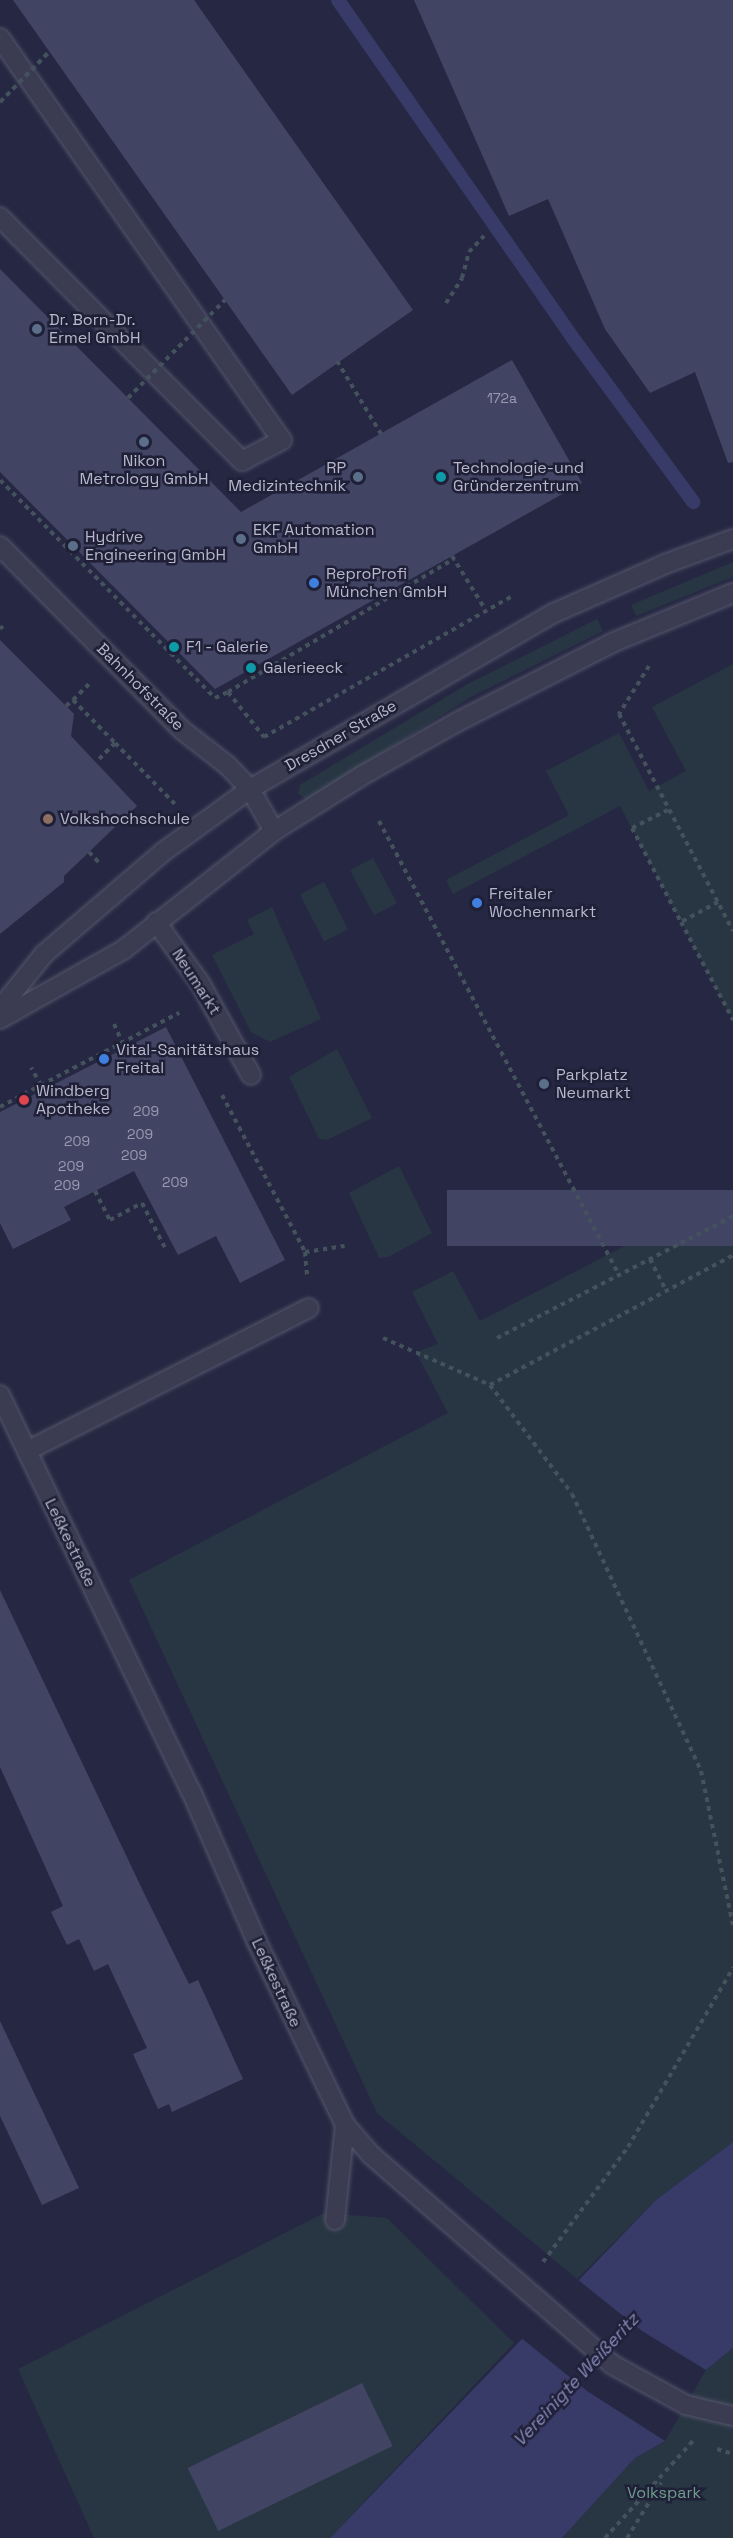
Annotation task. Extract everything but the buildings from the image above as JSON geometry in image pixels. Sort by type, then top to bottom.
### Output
[{"type":"street","points":[[0,38],[282,440],[242,461],[0,217]]},
{"type":"street","name":"Dresdner Straße","points":[[0,1009],[44,954],[163,852],[250,789],[554,613],[665,564],[733,539]]},
{"type":"street","name":"Bahnhofstraße","points":[[0,546],[182,730],[228,766],[250,789],[274,831]]},
{"type":"street","points":[[0,1019],[123,950],[274,831],[459,721],[614,642],[733,593]]},
{"type":"street","name":"Neumarkt","points":[[156,922],[200,983],[251,1075]]},
{"type":"street","points":[[27,1451],[309,1308]]},
{"type":"street","name":"Leßkestraße","points":[[0,1395],[191,1791],[261,1950],[345,2125],[369,2154],[613,2365],[686,2405],[733,2416]]},
{"type":"street","points":[[335,2220],[345,2125]]},
{"type":"path","points":[[0,102],[49,52]]},
{"type":"path","points":[[446,303],[462,278],[469,252],[484,236]]},
{"type":"path","points":[[129,398],[225,300]]},
{"type":"path","points":[[337,361],[381,434]]},
{"type":"path","points":[[0,480],[215,698],[453,557],[485,609]]},
{"type":"path","points":[[649,666],[619,714],[733,931]]},
{"type":"path","points":[[66,706],[96,677]]},
{"type":"path","points":[[228,692],[264,737]]},
{"type":"path","points":[[73,700],[178,808]]},
{"type":"path","points":[[96,762],[115,742]]},
{"type":"path","points":[[668,810],[633,828],[733,1020]]},
{"type":"path","points":[[380,821],[619,1275]]},
{"type":"path","points":[[89,852],[104,868]]},
{"type":"path","points":[[681,922],[718,902]]},
{"type":"path","points":[[173,1004],[184,1024]]},
{"type":"path","points":[[0,1107],[23,1098],[179,1013]]},
{"type":"path","points":[[114,1024],[123,1042]]},
{"type":"path","points":[[31,1068],[43,1087]]},
{"type":"path","points":[[217,1086],[305,1252],[345,1246]]},
{"type":"path","points":[[95,1191],[110,1220],[142,1203],[166,1250]]},
{"type":"path","points":[[497,1338],[733,1216]]},
{"type":"path","points":[[490,1385],[733,1255]]},
{"type":"path","points":[[650,1259],[666,1291]]},
{"type":"path","points":[[383,1338],[490,1385],[572,1494],[696,1761],[733,1925]]},
{"type":"path","points":[[522,2288],[628,2147],[733,1968]]},
{"type":"path","points":[[605,2538],[664,2477],[693,2441]]},
{"type":"path","points":[[627,2538],[664,2477]]},
{"type":"green space","points":[[733,562],[733,577],[636,616],[631,605]]},
{"type":"green space","points":[[597,619],[603,631],[471,697],[307,800],[298,794],[300,785],[466,685]]},
{"type":"green space","points":[[733,664],[733,1020],[620,806],[453,894],[446,880],[569,815],[546,771],[619,733],[649,791],[686,771],[652,707]]},
{"type":"green space","points":[[373,858],[397,903],[374,915],[350,870]]},
{"type":"green space","points":[[324,882],[348,929],[324,941],[300,894]]},
{"type":"green space","points":[[272,907],[321,1019],[270,1042],[251,1032],[212,955],[254,934],[247,920]]},
{"type":"green space","points":[[337,1049],[372,1118],[327,1140],[319,1139],[289,1077]]},
{"type":"green space","points":[[399,1166],[432,1233],[388,1257],[379,1258],[349,1193]]},
{"type":"green space","points":[[733,1190],[733,2142],[656,2200],[577,2279],[377,2113],[129,1580],[448,1413],[416,1352],[438,1344],[412,1292],[453,1271],[480,1321]]},
{"type":"green space","points":[[324,2213],[387,2218],[514,2343],[330,2538],[94,2538],[18,2369]]},
{"type":"green space","name":"Volkspark","points":[[733,2348],[733,2538],[562,2538],[635,2458],[665,2441],[706,2370]]},
{"type":"water","name":"Vereinigte Weißeritz","points":[[733,2142],[733,2348],[706,2370],[665,2441],[635,2458],[562,2538],[330,2538],[656,2200]]},
{"type":"pier","points":[[577,2279],[642,2331],[706,2370],[665,2441],[587,2391],[520,2337]]},
{"type":"waterway","points":[[338,0],[572,337],[693,502]]},
{"type":"place","name":"Dr. Born-Dr. Ermel GmbH","points":[[37,329]]},
{"type":"place","name":"Nikon Metrology GmbH","points":[[144,442]]},
{"type":"place","name":"RP Medizintechnik","points":[[358,477]]},
{"type":"place","name":"Technologie-und Gründerzentrum","points":[[441,477]]},
{"type":"place","name":"EKF Automation GmbH","points":[[241,539]]},
{"type":"place","name":"Hydrive Engineering GmbH","points":[[73,546]]},
{"type":"place","name":"ReproProfi München GmbH","points":[[314,583]]},
{"type":"place","name":"F1 - Galerie","points":[[174,647]]},
{"type":"place","name":"Galerieeck","points":[[251,668]]},
{"type":"place","name":"Volkshochschule","points":[[48,819]]},
{"type":"place","name":"Freitaler Wochenmarkt","points":[[477,903]]},
{"type":"place","name":"Vital-Sanitätshaus Freital","points":[[104,1059]]},
{"type":"place","name":"Parkplatz Neumarkt","points":[[544,1084]]},
{"type":"place","name":"Windberg Apotheke","points":[[24,1100]]}]
